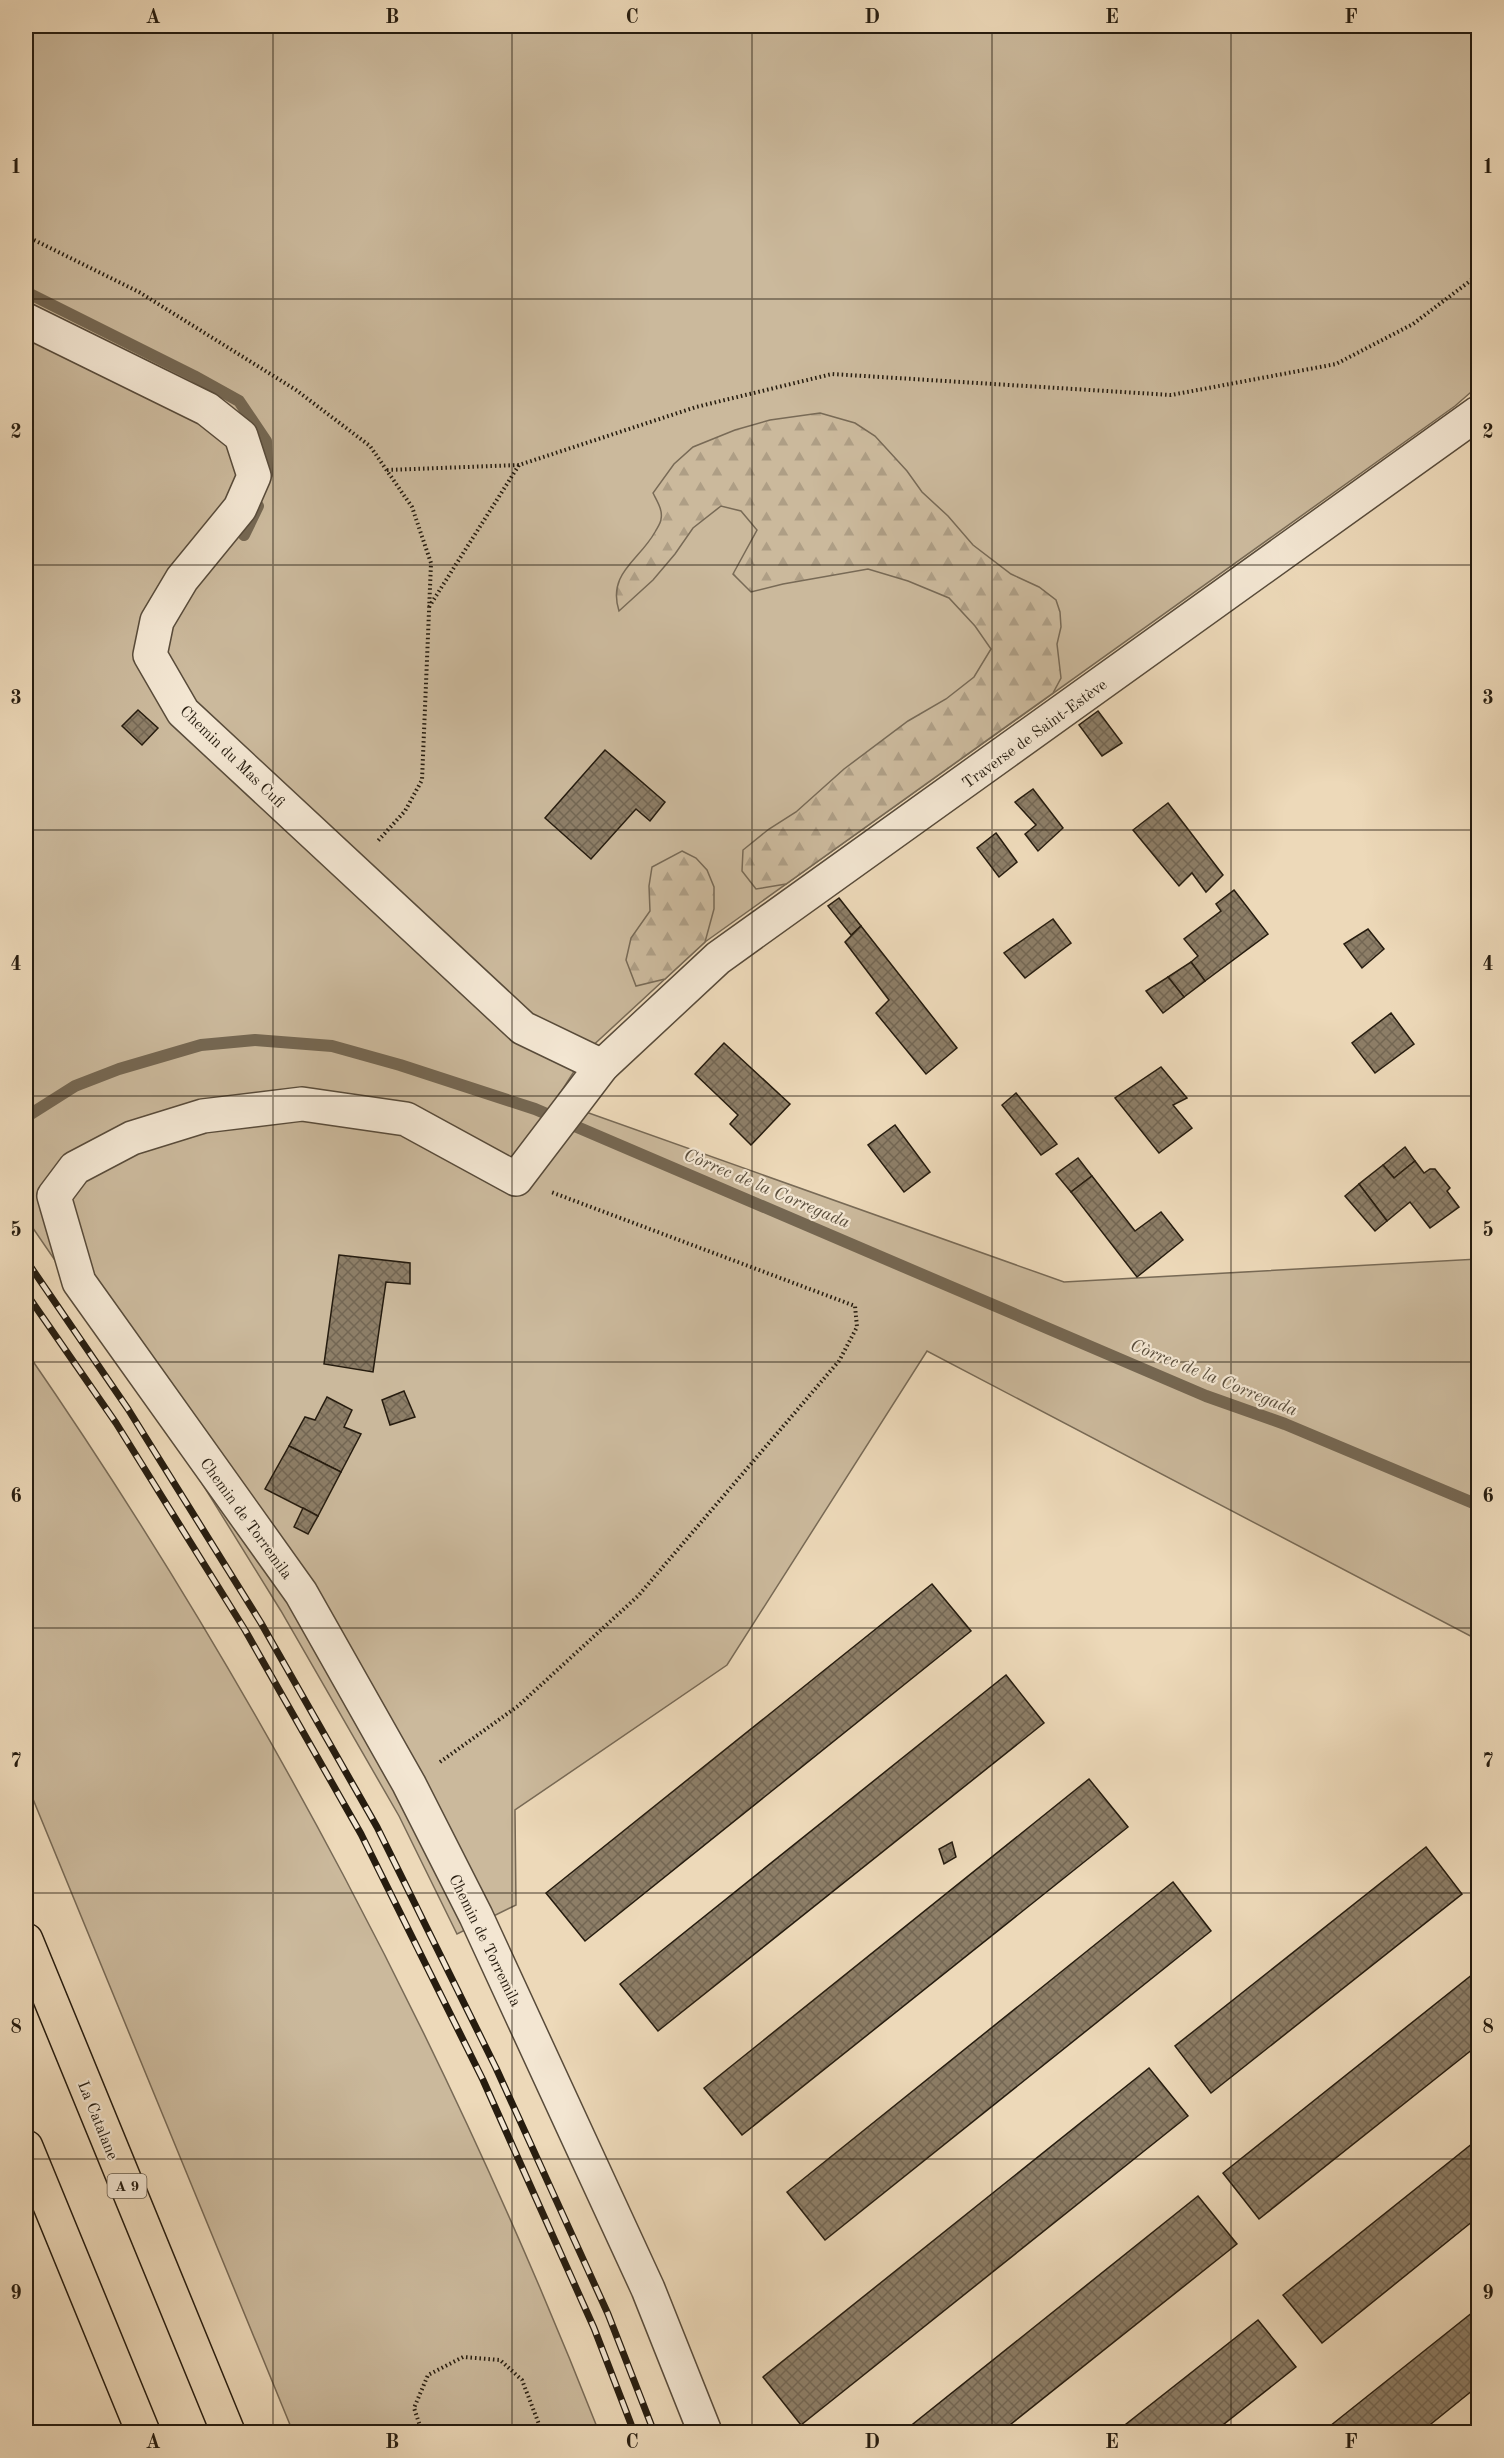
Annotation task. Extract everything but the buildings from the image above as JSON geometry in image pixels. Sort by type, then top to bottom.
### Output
[{"type":"highway","name":"La Catalane","points":[[26,1940],[228,2433]]},
{"type":"highway","points":[[26,2147],[143,2433]]},
{"type":"street","name":"Chemin du Mas Cufi","points":[[26,320],[207,409],[241,436],[254,476],[240,508],[182,579],[157,621],[150,655],[183,712],[523,1028],[602,1066]]},
{"type":"street","name":"Traverse de Saint-Estève","points":[[602,1066],[718,958],[1479,413]]},
{"type":"street","points":[[516,1179],[602,1066]]},
{"type":"street","name":"Chemin de Torremila","points":[[516,1179],[406,1119],[302,1104],[203,1116],[132,1138],[75,1168],[54,1196],[79,1282],[301,1593],[409,1784],[476,1916],[643,2279],[705,2433]]},
{"type":"path","points":[[26,236],[139,292],[296,390],[370,446],[412,507],[430,563],[422,780],[405,811],[353,870]]},
{"type":"path","points":[[387,470],[519,465],[696,407],[832,374],[1171,394],[1336,364],[1413,324],[1479,275]]},
{"type":"path","points":[[429,607],[519,465]]},
{"type":"path","points":[[409,1784],[518,1706],[638,1596],[839,1361],[857,1327],[855,1306],[516,1179]]},
{"type":"path","points":[[422,2433],[414,2408],[428,2375],[463,2358],[500,2360],[522,2380],[542,2433]]},
{"type":"green space","points":[[26,26],[1478,26],[1478,386],[1455,406],[705,942],[587,1051],[552,1106],[586,1112],[1064,1282],[1478,1259],[1478,1640],[927,1351],[727,1665],[515,1810],[516,1905],[457,1934],[399,1816],[281,1611],[148,1396],[26,1218]]},
{"type":"green space","points":[[820,413],[855,423],[875,436],[907,471],[922,492],[948,516],[973,545],[1011,574],[1039,587],[1056,600],[1061,627],[1057,644],[1061,678],[1053,693],[786,884],[756,889],[742,871],[743,850],[769,829],[796,812],[844,769],[908,721],[946,699],[974,677],[991,649],[975,626],[949,598],[908,581],[868,569],[751,592],[733,574],[757,530],[741,511],[721,506],[693,528],[653,580],[619,611],[616,598],[617,587],[626,568],[660,524],[661,512],[653,493],[674,464],[693,447],[735,430],[770,420]]},
{"type":"green space","points":[[682,851],[696,858],[707,870],[714,887],[714,909],[705,942],[665,979],[636,986],[626,960],[631,938],[650,911],[649,886],[652,867]]},
{"type":"green space","points":[[26,1351],[111,1478],[192,1608],[270,1740],[343,1875],[413,2012],[479,2150],[541,2290],[599,2432],[293,2432],[26,1782]]},
{"type":"waterway","points":[[26,292],[239,401],[266,441],[267,475]]},
{"type":"waterway","points":[[244,535],[258,506]]},
{"type":"waterway","name":"Còrrec de la Corregada","points":[[26,1117],[75,1086],[119,1069],[201,1045],[255,1040],[332,1046],[400,1065],[535,1109],[1206,1396],[1285,1424],[1478,1505]]},
{"type":"railway","points":[[26,1260],[128,1409],[261,1623],[377,1827],[496,2068],[608,2314],[654,2432]]},
{"type":"railway","points":[[26,1293],[116,1423],[245,1630],[361,1834],[483,2080],[594,2328],[634,2432]]}]
